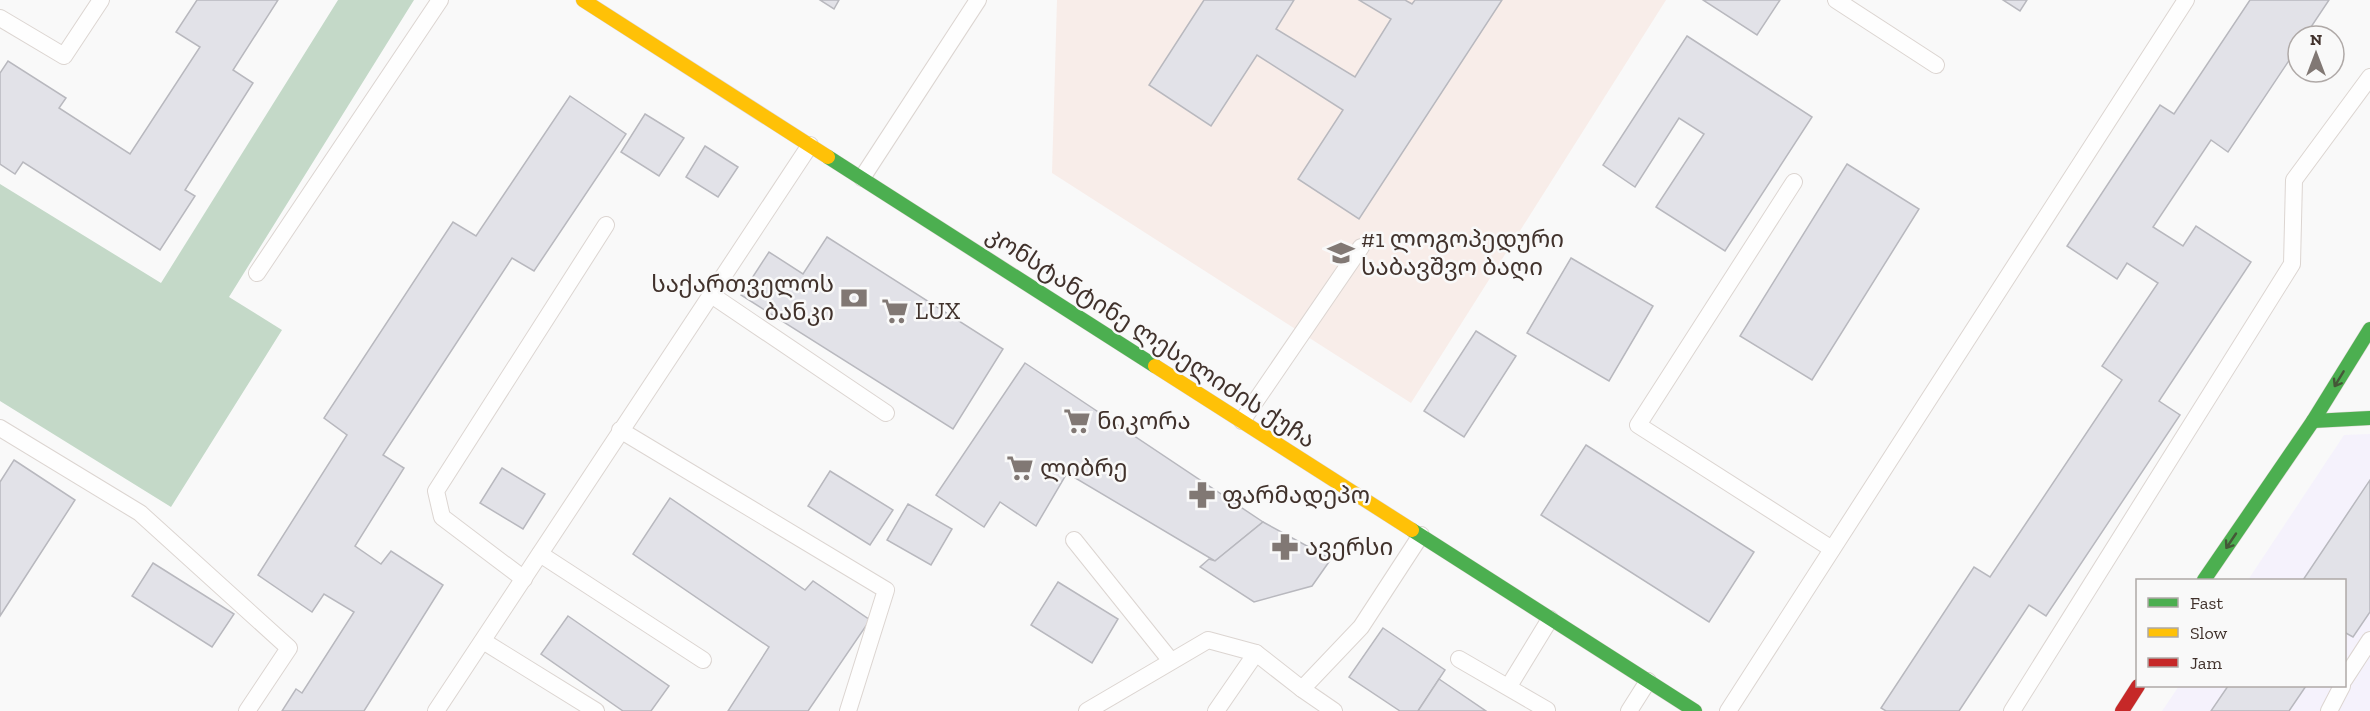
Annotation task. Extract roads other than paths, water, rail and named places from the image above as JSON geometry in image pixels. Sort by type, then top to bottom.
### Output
[{"type":"street","name":"კონსტანტინე ლესელიძის ქუჩა","points":[[583,0],[1695,711]]},
{"type":"street","points":[[2208,579],[2313,422],[2370,329]]},
{"type":"street","points":[[2313,422],[2370,418]]},
{"type":"street","points":[[2122,711],[2137,687]]},
{"type":"lane","points":[[0,18],[64,56],[101,0]]},
{"type":"lane","points":[[257,273],[440,0]]},
{"type":"lane","points":[[862,178],[978,0]]},
{"type":"lane","points":[[1836,0],[1935,64]]},
{"type":"lane","points":[[1728,711],[2186,0]]},
{"type":"lane","points":[[2012,711],[2292,264],[2294,180],[2370,77]]},
{"type":"lane","points":[[436,711],[810,145]]},
{"type":"lane","points":[[1794,182],[1638,425],[1832,549]]},
{"type":"lane","points":[[524,579],[442,517],[436,491],[606,225]]},
{"type":"lane","points":[[1242,422],[1361,247]]},
{"type":"lane","points":[[710,294],[886,413]]},
{"type":"lane","points":[[0,428],[140,513],[289,648],[247,711]]},
{"type":"lane","points":[[620,430],[886,590],[848,711]]},
{"type":"lane","points":[[1302,689],[1361,627],[1421,535]]},
{"type":"lane","points":[[1074,540],[1172,661]]},
{"type":"lane","points":[[540,554],[703,660]]},
{"type":"lane","points":[[1509,686],[1550,619]]},
{"type":"lane","points":[[1087,711],[1208,640],[1256,653],[1334,711]]},
{"type":"lane","points":[[2346,676],[2370,640]]},
{"type":"lane","points":[[483,641],[596,711]]},
{"type":"lane","points":[[1216,711],[1256,653]]},
{"type":"lane","points":[[1459,659],[1547,710]]},
{"type":"lane","points":[[1629,711],[1648,681]]},
{"type":"lane","points":[[2329,711],[2341,687]]},
{"type":"place","name":"#1 ლოგოპედური საბავშვო ბაღი","points":[[1341,253]]},
{"type":"place","name":"საქართველოს ბანკი","points":[[854,298]]},
{"type":"place","name":"LUX","points":[[895,311]]},
{"type":"place","name":"ნიკორა","points":[[1077,421]]},
{"type":"place","name":"ლიბრე","points":[[1020,468]]},
{"type":"place","name":"ფარმადეპო","points":[[1202,495]]},
{"type":"place","name":"ავერსი","points":[[1285,547]]}]
